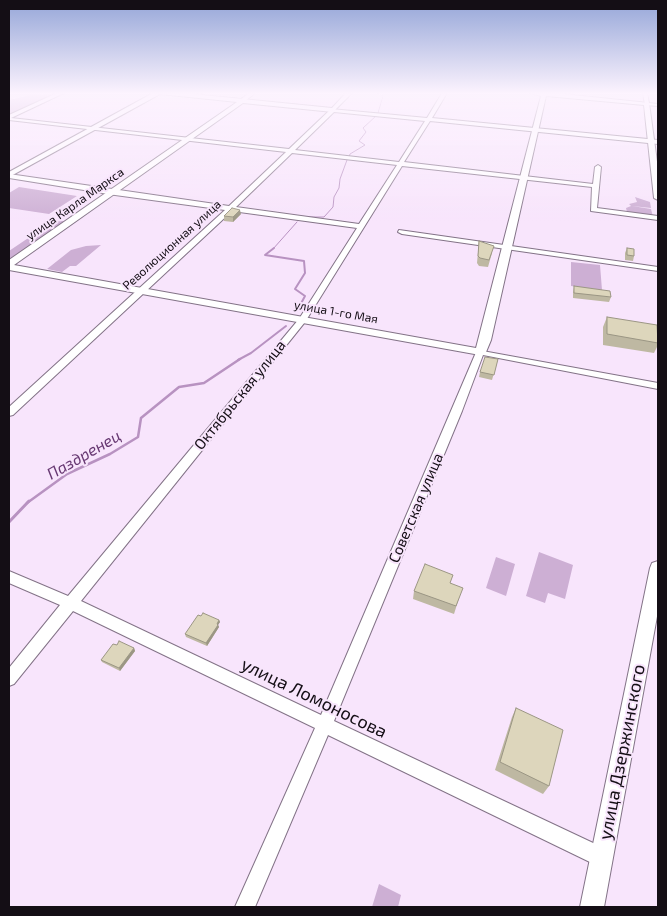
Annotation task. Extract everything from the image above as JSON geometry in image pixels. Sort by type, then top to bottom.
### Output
[{"type":"main road","points":[[9,176],[81,136]]},
{"type":"main road","name":"улица Карла Маркса","points":[[9,265],[110,192],[194,136]]},
{"type":"main road","name":"Советская улица","points":[[480,352],[485,340],[534,136]]},
{"type":"main road","points":[[656,142],[658,198]]},
{"type":"main road","name":"улица 1-го Мая","points":[[9,265],[141,291],[480,352]]},
{"type":"main road","name":"улица Дзержинского","points":[[592,907],[658,568]]},
{"type":"street","points":[[155,136],[596,186]]},
{"type":"street","name":"Революционная улица","points":[[9,413],[306,136]]},
{"type":"street","name":"Октябрьская улица","points":[[9,679],[302,320],[418,136]]},
{"type":"street","points":[[593,136],[656,142]]},
{"type":"street","points":[[598,167],[593,210],[658,218]]},
{"type":"street","points":[[9,176],[110,192],[361,226]]},
{"type":"street","points":[[402,232],[658,269]]},
{"type":"street","name":"улица 1-го Мая","points":[[480,352],[658,386]]},
{"type":"street","name":"Советская улица","points":[[245,907],[324,726],[480,352]]},
{"type":"street","name":"улица Ломоносова","points":[[9,577],[70,603],[601,857]]},
{"type":"shaded area","points":[[19,187],[77,196],[49,214],[9,208],[9,193]]},
{"type":"shaded area","points":[[635,197],[650,202],[651,208],[632,206],[651,209],[653,217],[627,212],[626,208],[631,206],[629,204],[637,202]]},
{"type":"shaded area","points":[[63,221],[63,223],[9,260],[9,251],[52,222]]},
{"type":"shaded area","points":[[101,245],[76,266],[70,266],[62,272],[47,269],[71,250]]},
{"type":"shaded area","points":[[571,262],[600,265],[602,290],[571,286]]},
{"type":"shaded area","points":[[539,552],[573,565],[565,599],[548,593],[545,603],[526,596]]},
{"type":"shaded area","points":[[496,557],[515,564],[506,596],[486,588]]},
{"type":"shaded area","points":[[379,884],[401,895],[398,907],[372,907]]},
{"type":"building","points":[[232,208],[240,210],[233,217],[224,216]]},
{"type":"building","points":[[479,241],[494,246],[489,260],[478,256]]},
{"type":"building","points":[[627,248],[634,249],[634,256],[627,255]]},
{"type":"building","points":[[574,286],[610,291],[611,297],[574,293]]},
{"type":"building","points":[[607,317],[657,325],[658,343],[607,334]]},
{"type":"building","points":[[485,357],[498,359],[494,375],[480,372]]},
{"type":"building","points":[[425,564],[453,575],[450,583],[463,588],[456,606],[414,591]]},
{"type":"building","points":[[203,613],[219,620],[218,625],[206,643],[185,634],[198,615],[201,616]]},
{"type":"building","points":[[119,641],[134,648],[119,668],[101,660],[113,644],[117,645]]},
{"type":"building","points":[[516,708],[563,730],[549,786],[500,762]]},
{"type":"waterway","name":"Паздренец","points":[[349,157],[350,154],[365,145],[359,141],[363,136]]},
{"type":"waterway","name":"Паздренец","points":[[305,217],[324,217],[333,207],[334,197],[339,188],[340,179],[347,160]]},
{"type":"waterway","name":"Паздренец","points":[[274,248],[297,222]]},
{"type":"waterway","name":"Паздренец","points":[[274,248],[265,255],[304,261],[305,273],[295,289],[305,296],[297,311]]},
{"type":"waterway","name":"Паздренец","points":[[238,360],[251,353],[286,326]]},
{"type":"waterway","name":"Паздренец","points":[[27,503],[67,474],[110,454],[138,437],[141,418],[179,387],[204,383],[240,359]]},
{"type":"waterway","name":"Паздренец","points":[[9,522],[27,503]]}]
